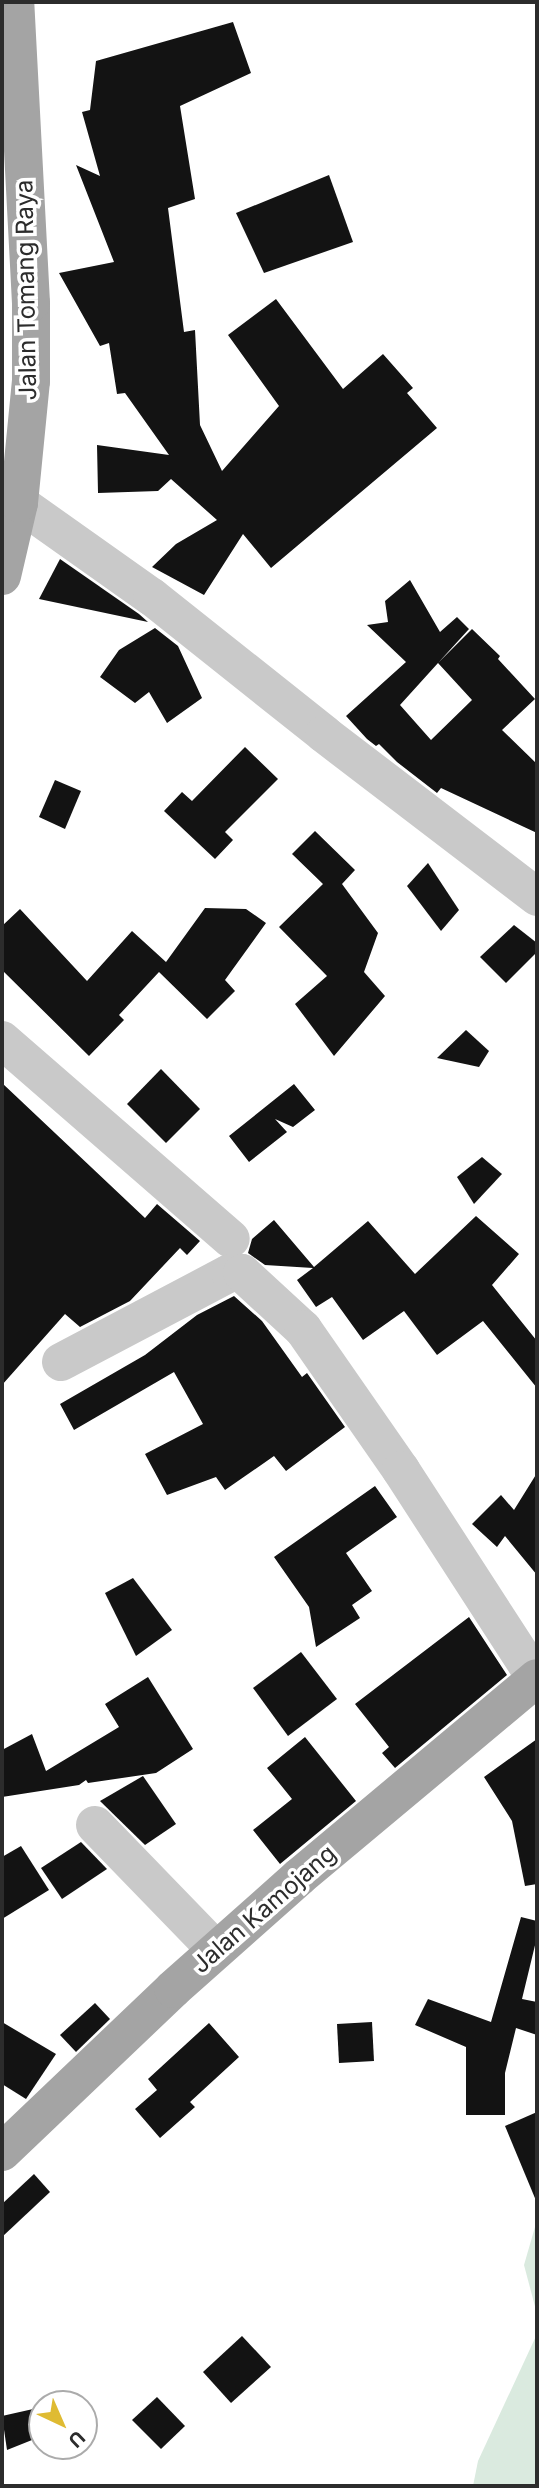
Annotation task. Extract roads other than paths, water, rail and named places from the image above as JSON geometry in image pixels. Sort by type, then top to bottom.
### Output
[{"type":"main road","name":"Jalan Tomang Raya","points":[[2,576],[19,503],[31,381],[31,303],[15,2]]},
{"type":"main road","name":"Jalan Kamojang","points":[[2,2152],[216,1950],[537,1678]]},
{"type":"street","points":[[19,503],[152,597],[324,734],[537,897]]},
{"type":"street","points":[[2,1040],[231,1239]]},
{"type":"street","points":[[61,1362],[230,1273],[242,1273],[303,1329],[401,1470],[537,1678]]},
{"type":"street","points":[[95,1825],[216,1950]]}]
